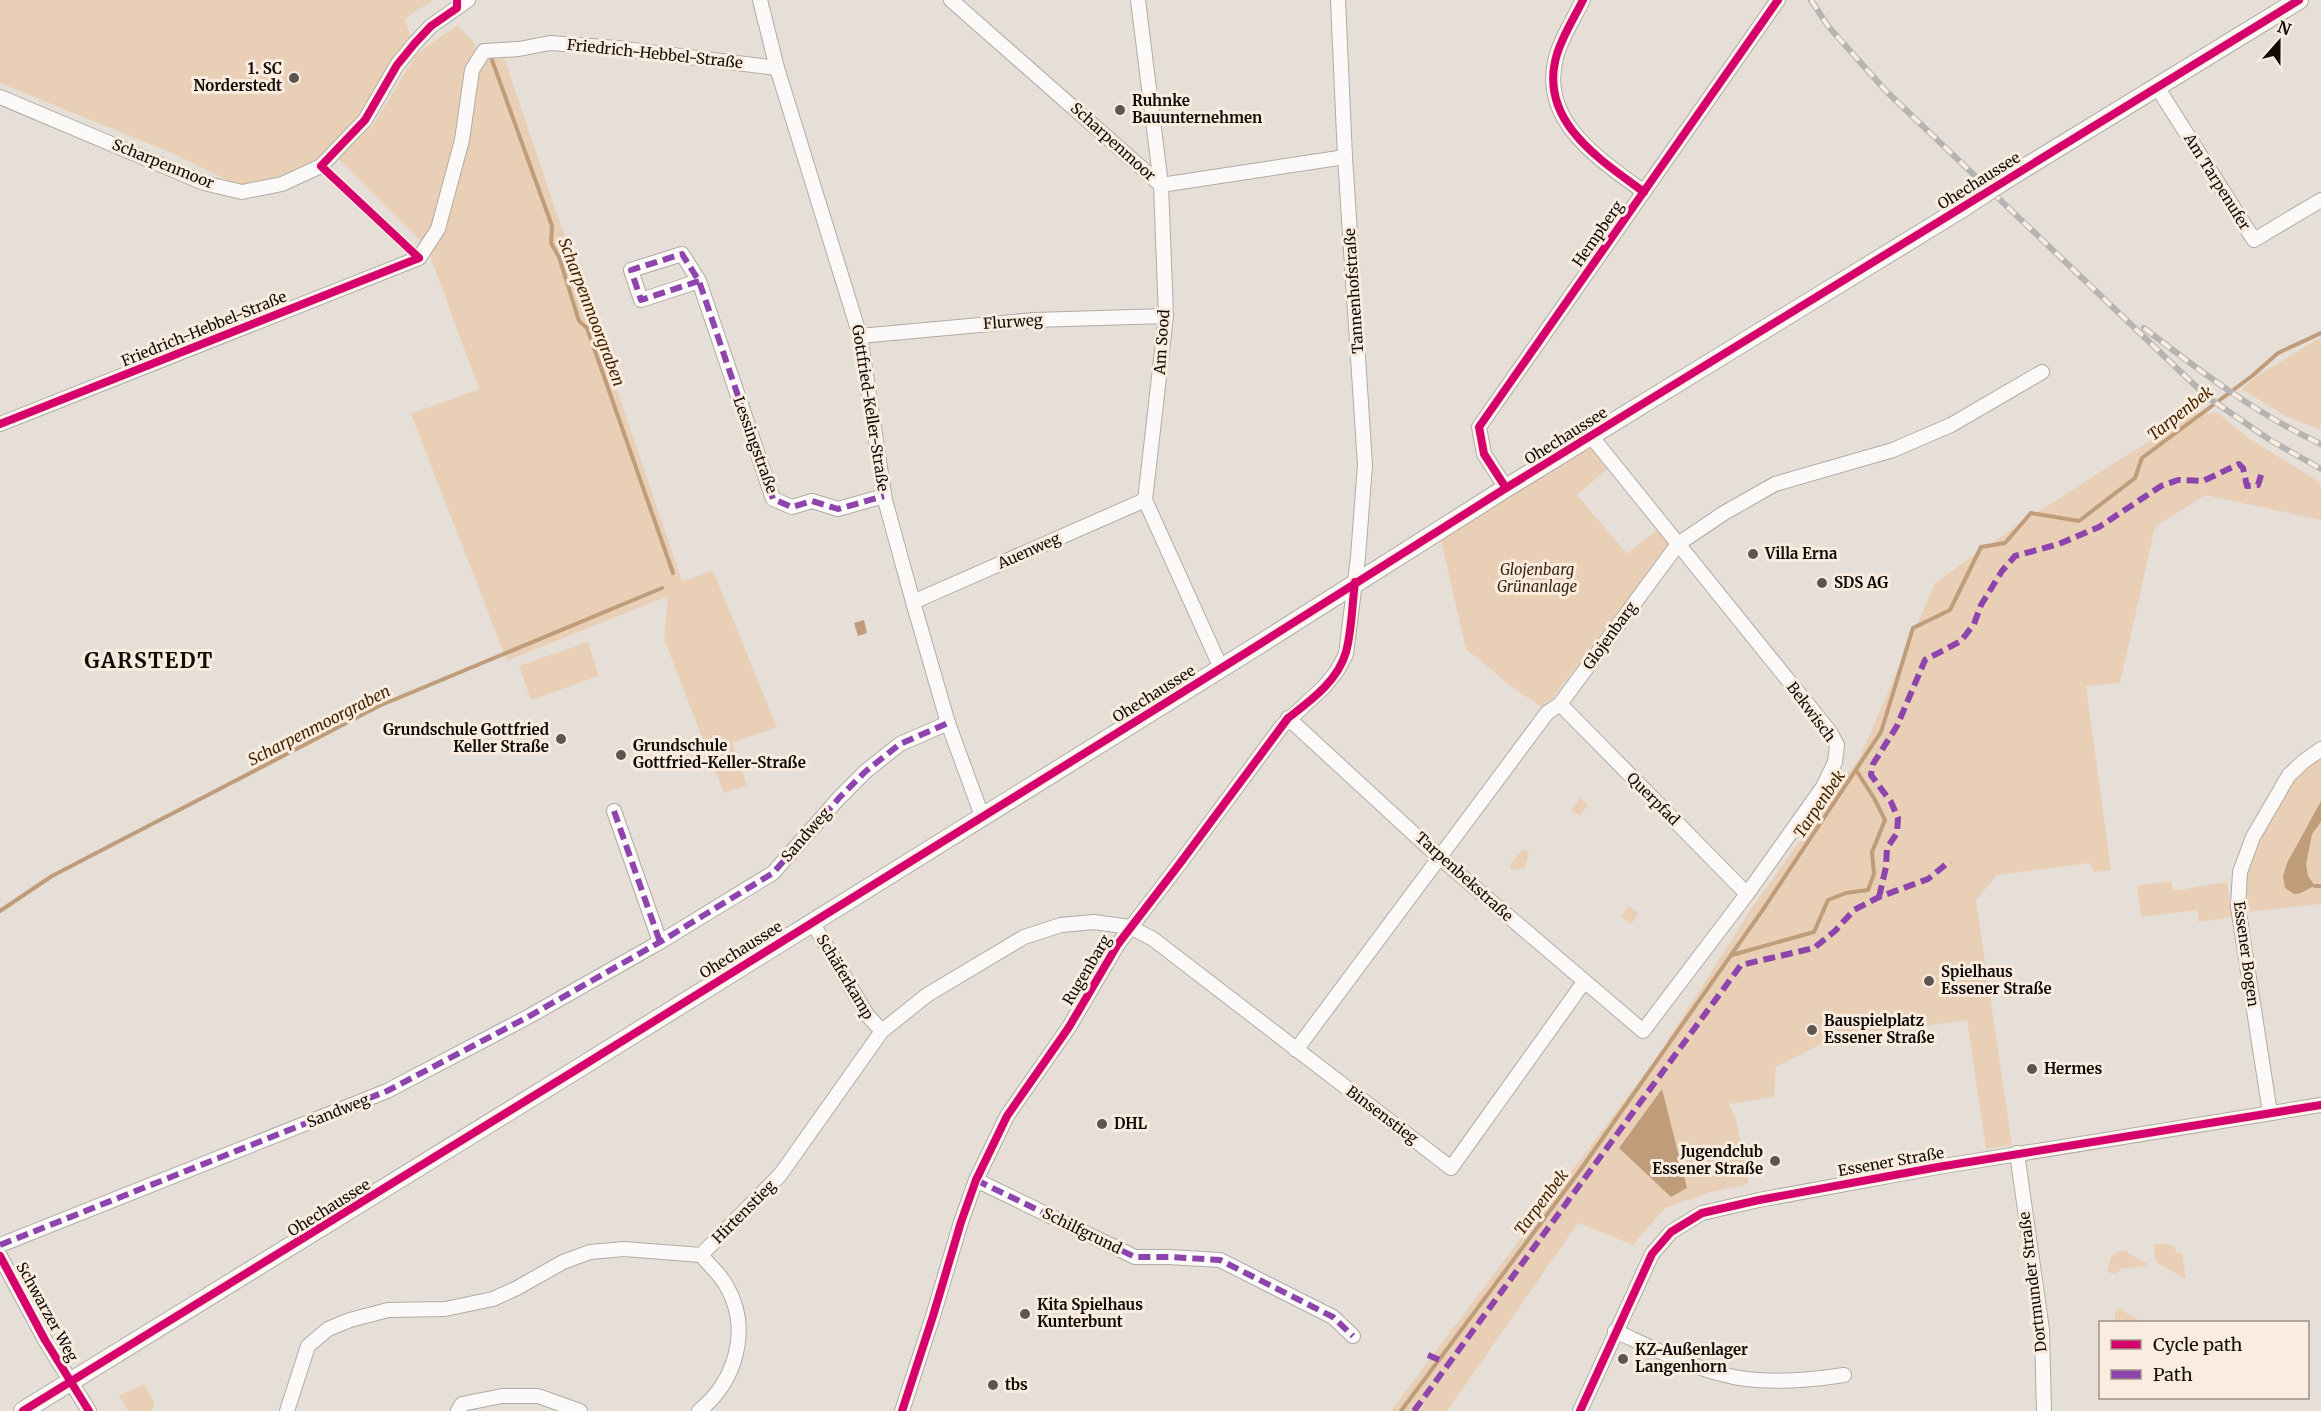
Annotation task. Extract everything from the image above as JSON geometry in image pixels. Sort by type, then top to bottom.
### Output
[{"type":"main road","name":"Ohechaussee","points":[[22,1411],[519,1105],[1506,488],[2299,0]]},
{"type":"street","name":"Scharpenmoor","points":[[0,97],[204,183],[242,192],[282,184],[321,166],[365,120],[397,65],[415,43],[431,26],[468,0]]},
{"type":"street","name":"Gottfried-Keller-Straße","points":[[760,0],[777,68],[860,336],[884,496],[948,723],[982,816]]},
{"type":"street","name":"Scharpenmoor","points":[[951,0],[1161,185],[1345,157]]},
{"type":"street","name":"Am Sood","points":[[1138,0],[1161,185],[1166,316],[1144,500]]},
{"type":"street","name":"Tannenhofstraße","points":[[1338,0],[1345,157],[1365,465],[1355,582]]},
{"type":"street","points":[[1582,0],[1557,55],[1554,76],[1556,98],[1564,120],[1583,145],[1644,192]]},
{"type":"street","name":"Hempberg","points":[[1506,488],[1484,454],[1479,427],[1778,0]]},
{"type":"street","name":"Friedrich-Hebbel-Straße","points":[[0,424],[419,258],[438,229],[462,141],[472,70],[484,51],[519,49],[550,43],[616,48],[777,68]]},
{"type":"street","name":"Am Tarpenufer","points":[[2157,87],[2254,240],[2321,200]]},
{"type":"street","name":"Lessingstraße","points":[[699,281],[640,300],[631,270],[682,254],[699,281],[773,499],[792,507],[812,501],[838,510],[884,496]]},
{"type":"street","name":"Flurweg","points":[[860,336],[1034,320],[1166,316]]},
{"type":"street","name":"Glojenbarg","points":[[1296,1050],[1547,713],[1560,704],[1678,544],[1724,513],[1775,484],[1893,450],[1951,425],[2042,372]]},
{"type":"street","name":"Bekwisch","points":[[1591,436],[1830,732],[1837,745],[1835,762],[1823,787],[1747,894],[1643,1031]]},
{"type":"street","points":[[1144,500],[1221,668]]},
{"type":"street","name":"Auenweg","points":[[913,602],[1144,500]]},
{"type":"street","name":"Rugenbarg","points":[[902,1411],[976,1180],[1007,1116],[1069,1027],[1118,944],[1288,718],[1324,687],[1337,671],[1346,654],[1355,582]]},
{"type":"street","name":"Querpfad","points":[[1560,704],[1747,894]]},
{"type":"street","name":"Tarpenbekstraße","points":[[1288,718],[1439,857],[1643,1031]]},
{"type":"street","name":"Sandweg","points":[[0,1245],[387,1091],[526,1017],[660,942],[773,873],[866,771],[900,744],[948,723]]},
{"type":"street","name":"Essener Bogen","points":[[2270,1113],[2238,907],[2240,872],[2253,837],[2284,782],[2295,768],[2321,749]]},
{"type":"street","points":[[614,811],[660,942]]},
{"type":"street","name":"Schäferkamp","points":[[812,922],[868,1016],[882,1031]]},
{"type":"street","name":"Hirtenstieg","points":[[287,1411],[308,1346],[328,1329],[350,1320],[387,1310],[445,1309],[493,1299],[563,1262],[590,1252],[624,1249],[701,1255],[780,1175],[882,1031],[927,995],[1024,937],[1061,925],[1094,922],[1131,927]]},
{"type":"street","name":"Binsenstieg","points":[[1131,927],[1153,939],[1451,1168],[1584,982]]},
{"type":"street","name":"Essener Straße","points":[[1580,1411],[1652,1254],[1660,1243],[1682,1224],[1702,1213],[1759,1200],[2017,1154],[2321,1105]]},
{"type":"street","name":"Dortmunder Straße","points":[[2017,1154],[2042,1330],[2044,1411]]},
{"type":"street","name":"Schilfgrund","points":[[976,1180],[1135,1257],[1220,1260],[1333,1317],[1353,1336]]},
{"type":"street","points":[[699,1411],[710,1402],[732,1368],[740,1341],[737,1309],[727,1286],[701,1255]]},
{"type":"street","name":"Schwarzer Weg","points":[[0,1256],[45,1340],[89,1411]]},
{"type":"street","points":[[1615,1331],[1693,1365],[1730,1376],[1773,1381],[1822,1379],[1844,1375]]},
{"type":"street","points":[[458,1411],[462,1404],[502,1396],[538,1396],[580,1411]]},
{"type":"green space","points":[[0,0],[433,0],[405,19],[411,38],[362,117],[319,163],[243,188],[172,153],[0,83]]},
{"type":"green space","points":[[458,25],[485,56],[503,55],[682,581],[713,571],[777,727],[732,743],[747,785],[724,793],[664,639],[668,596],[507,661],[411,414],[479,389],[427,247],[338,158],[373,125],[417,53]]},
{"type":"green space","points":[[2321,337],[2321,430],[2287,417],[2242,389],[2254,378]]},
{"type":"green space","points":[[2193,413],[2218,413],[2248,438],[2321,483],[2321,520],[2205,495],[2155,527],[2120,683],[2086,686],[2111,870],[2094,872],[2089,863],[1997,875],[1976,900],[2012,1145],[1986,1149],[1967,1020],[1830,1040],[1776,1067],[1774,1097],[1729,1104],[1736,1119],[1749,1184],[1714,1191],[1665,1208],[1633,1245],[1578,1223],[1447,1411],[1391,1411],[1656,1059],[1753,906],[1860,757],[1935,583],[2019,524]]},
{"type":"green space","name":"Glojenbarg Grünanlage","points":[[1588,445],[1607,469],[1577,495],[1627,554],[1658,529],[1670,545],[1544,709],[1511,686],[1466,649],[1440,536]]},
{"type":"green space","points":[[588,642],[599,676],[531,700],[519,666]]},
{"type":"green space","points":[[2321,757],[2321,904],[2244,912],[2244,880],[2250,856],[2283,794],[2299,772]]},
{"type":"green space","points":[[1580,798],[1588,805],[1580,816],[1571,810]]},
{"type":"green space","points":[[1523,849],[1529,852],[1525,867],[1510,869],[1510,865]]},
{"type":"green space","points":[[2171,881],[2173,891],[2227,882],[2232,917],[2199,922],[2197,910],[2141,917],[2137,886]]},
{"type":"green space","points":[[1629,906],[1639,913],[1631,924],[1621,916]]},
{"type":"green space","points":[[2166,1243],[2175,1248],[2177,1253],[2182,1253],[2186,1279],[2156,1262],[2153,1245]]},
{"type":"green space","points":[[2125,1251],[2149,1265],[2121,1269],[2116,1274],[2107,1272],[2111,1256]]},
{"type":"green space","points":[[2119,1308],[2139,1321],[2115,1321],[2115,1313]]},
{"type":"green space","points":[[144,1384],[155,1404],[151,1411],[128,1411],[119,1396]]},
{"type":"shaded area","points":[[864,620],[867,633],[858,636],[854,623]]},
{"type":"shaded area","points":[[2321,801],[2321,822],[2312,834],[2306,864],[2308,876],[2315,886],[2294,894],[2285,888],[2283,876],[2287,863]]},
{"type":"shaded area","points":[[1662,1089],[1687,1188],[1671,1197],[1619,1148]]},
{"type":"waterway","name":"Scharpenmoorgraben","points":[[492,60],[552,226],[551,243],[559,257],[579,321],[587,328],[673,573]]},
{"type":"waterway","name":"Tarpenbek","points":[[1401,1411],[1581,1169],[1764,908],[1881,732],[1913,628],[1950,610],[1981,547],[2005,543],[2031,513],[2079,521],[2135,478],[2142,458],[2252,376],[2278,353],[2321,333]]},
{"type":"waterway","name":"Scharpenmoorgraben","points":[[0,911],[52,876],[379,706],[662,588]]},
{"type":"waterway","points":[[1732,955],[1814,932],[1828,900],[1846,893],[1868,890],[1874,874],[1872,852],[1885,820],[1856,770]]},
{"type":"waterway","points":[[2315,886],[2321,886]]},
{"type":"railway","points":[[1811,0],[1828,26],[1886,91],[2206,396],[2270,440],[2321,469]]},
{"type":"railway","points":[[2144,328],[2207,376],[2251,405],[2321,444]]},
{"type":"marked path","points":[[699,281],[641,300],[631,270],[682,254],[699,281],[773,499],[792,507],[812,501],[838,509],[884,496]]},
{"type":"marked path","points":[[1879,897],[1886,867],[1887,848],[1897,833],[1898,818],[1891,802],[1871,775],[1873,764],[1897,726],[1925,660],[1961,641],[1974,624],[1981,605],[2002,571],[2015,556],[2059,544],[2099,527],[2161,486],[2178,480],[2203,481],[2239,464],[2243,468],[2247,486],[2258,485],[2262,472]]},
{"type":"marked path","points":[[0,1245],[387,1091],[526,1018],[660,942],[773,873],[866,771],[900,744],[948,723]]},
{"type":"marked path","points":[[614,811],[660,942]]},
{"type":"marked path","points":[[1414,1411],[1741,965],[1814,948],[1835,931],[1854,910],[1879,897],[1928,879],[1950,861]]},
{"type":"marked path","points":[[976,1180],[1135,1257],[1220,1260],[1333,1317],[1353,1336]]},
{"type":"marked path","points":[[1428,1355],[1444,1362]]},
{"type":"cycle path","points":[[0,424],[419,258],[321,166],[365,120],[397,65],[415,43],[431,26],[457,8],[457,0]]},
{"type":"cycle path","points":[[1583,0],[1565,33],[1557,54],[1553,78],[1556,99],[1564,118],[1591,151],[1644,192]]},
{"type":"cycle path","points":[[1506,488],[1484,454],[1479,427],[1778,0]]},
{"type":"cycle path","points":[[23,1411],[579,1068],[1506,488],[2299,0]]},
{"type":"cycle path","points":[[902,1411],[961,1222],[976,1180],[1007,1116],[1069,1027],[1118,944],[1288,718],[1322,690],[1337,672],[1348,644],[1355,582]]},
{"type":"cycle path","points":[[1580,1411],[1652,1254],[1671,1232],[1702,1213],[1759,1200],[1938,1167],[2321,1105]]},
{"type":"cycle path","points":[[0,1256],[45,1340],[89,1411]]},
{"type":"place","name":"1. SC Norderstedt","points":[[294,78]]},
{"type":"place","name":"Ruhnke Bauunternehmen","points":[[1120,110]]},
{"type":"place","name":"Villa Erna","points":[[1753,554]]},
{"type":"place","name":"SDS AG","points":[[1822,583]]},
{"type":"place","name":"Grundschule Gottfried Keller Straße","points":[[561,739]]},
{"type":"place","name":"Grundschule Gottfried-Keller-Straße","points":[[621,755]]},
{"type":"place","name":"Spielhaus Essener Straße","points":[[1929,981]]},
{"type":"place","name":"Bauspielplatz Essener Straße","points":[[1812,1030]]},
{"type":"place","name":"Hermes","points":[[2032,1069]]},
{"type":"place","name":"DHL","points":[[1102,1124]]},
{"type":"place","name":"Jugendclub Essener Straße","points":[[1775,1161]]},
{"type":"place","name":"Kita Spielhaus Kunterbunt","points":[[1025,1314]]},
{"type":"place","name":"KZ-Außenlager Langenhorn","points":[[1623,1359]]},
{"type":"place","name":"tbs","points":[[993,1385]]},
{"type":"district","name":"GARSTEDT","points":[[149,661]]}]
